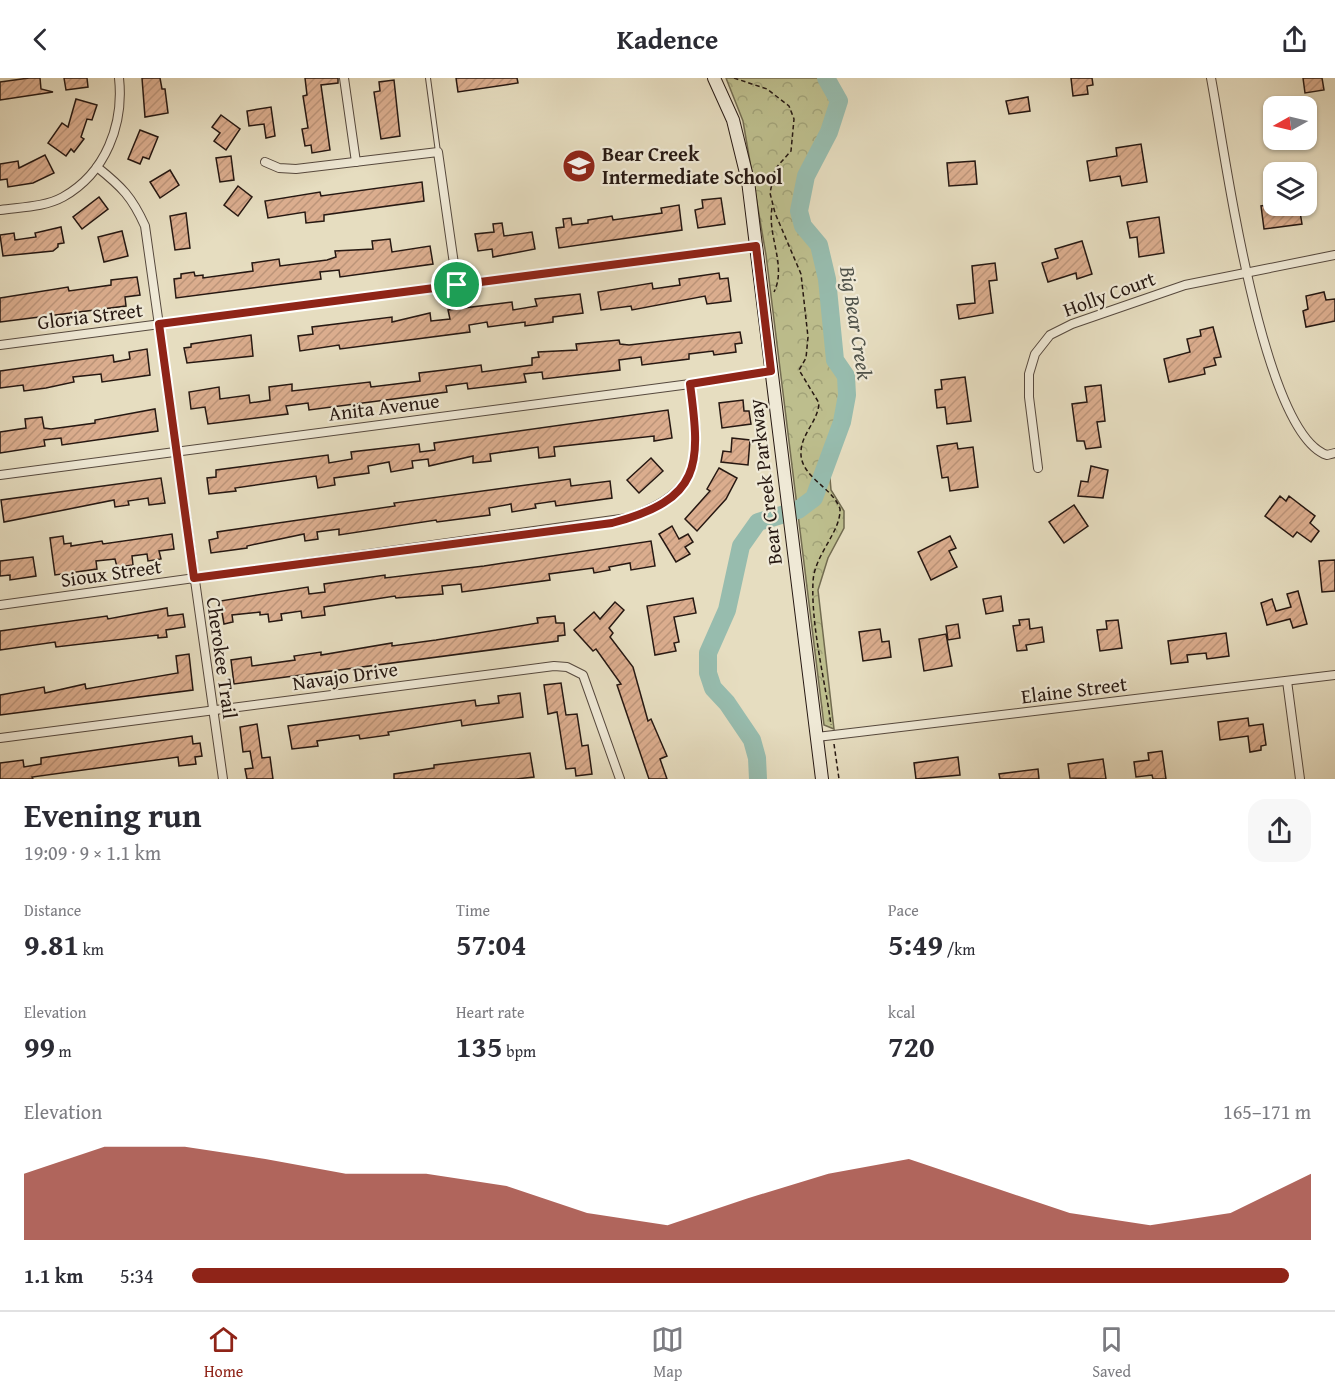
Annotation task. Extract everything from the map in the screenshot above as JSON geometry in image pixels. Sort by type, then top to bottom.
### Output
[{"type":"main road","name":"Bear Creek Parkway","points":[[714,78],[733,120],[742,151],[756,246],[822,779]]},
{"type":"street","points":[[0,210],[44,204],[63,197],[78,187],[97,167],[117,124],[120,107],[119,78]]},
{"type":"street","points":[[344,78],[356,162]]},
{"type":"street","points":[[1211,78],[1247,271],[1264,345],[1282,396],[1292,416],[1315,448],[1327,455],[1335,453]]},
{"type":"street","points":[[265,162],[279,168],[296,169],[438,152],[457,285]]},
{"type":"street","name":"Cherokee Trail","points":[[97,167],[123,188],[133,200],[145,226],[223,779]]},
{"type":"street","name":"Gloria Street","points":[[0,345],[756,246]]},
{"type":"street","name":"Holly Court","points":[[1038,468],[1029,397],[1029,374],[1035,354],[1050,335],[1072,324],[1149,296],[1247,271],[1335,255]]},
{"type":"street","name":"Anita Avenue","points":[[0,475],[690,384],[771,371]]},
{"type":"street","name":"Sioux Street","points":[[0,605],[612,523],[641,514],[673,496],[681,489],[693,469],[696,434],[690,384]]},
{"type":"street","name":"Navajo Drive","points":[[0,738],[541,666],[567,667],[583,675],[620,779]]},
{"type":"street","name":"Elaine Street","points":[[817,737],[1335,675]]},
{"type":"street","points":[[1287,681],[1300,779]]},
{"type":"lane","points":[[428,78],[438,152]]},
{"type":"path","points":[[734,78],[767,89],[789,106],[794,119],[791,151],[779,162],[771,180],[772,226],[778,277],[772,294]]},
{"type":"path","points":[[772,207],[801,274],[808,337],[806,358],[799,370],[819,403],[816,419],[801,450],[801,460],[810,474],[838,504],[840,514],[820,556],[813,582],[839,779]]},
{"type":"green space","points":[[726,78],[826,78],[839,101],[829,132],[806,176],[799,211],[803,226],[819,246],[827,279],[835,360],[846,376],[844,409],[829,466],[831,490],[844,511],[844,528],[828,558],[818,590],[834,729],[824,725],[766,255],[743,121]]},
{"type":"building","points":[[40,78],[41,89],[53,92],[0,100],[0,82]]},
{"type":"building","points":[[64,78],[87,78],[88,87],[66,90]]},
{"type":"building","points":[[142,78],[160,78],[162,89],[165,89],[168,113],[145,117]]},
{"type":"building","points":[[305,78],[338,78],[338,83],[321,85],[330,150],[312,153],[311,145],[305,146],[302,129],[308,128],[303,96],[307,95]]},
{"type":"building","points":[[456,78],[517,78],[518,83],[458,92]]},
{"type":"building","points":[[1071,78],[1092,78],[1093,85],[1087,86],[1088,94],[1073,96]]},
{"type":"building","points":[[1303,78],[1322,78],[1324,90],[1305,93]]},
{"type":"building","points":[[394,80],[400,136],[381,139],[374,92],[380,91],[379,82]]},
{"type":"building","points":[[1028,97],[1030,111],[1009,114],[1006,101]]},
{"type":"building","points":[[76,99],[97,105],[92,120],[87,119],[81,137],[84,139],[74,152],[71,149],[66,156],[48,143],[62,123],[68,127]]},
{"type":"building","points":[[271,107],[275,136],[266,138],[264,124],[249,126],[247,111]]},
{"type":"building","points":[[221,115],[240,129],[226,150],[214,141],[220,133],[212,127]]},
{"type":"building","points":[[140,130],[158,137],[149,159],[143,157],[140,164],[128,159]]},
{"type":"building","points":[[1141,144],[1147,182],[1122,186],[1120,176],[1090,181],[1087,161],[1117,156],[1116,148]]},
{"type":"building","points":[[45,155],[54,173],[33,183],[8,187],[7,179],[0,180],[0,164],[18,161],[19,168]]},
{"type":"building","points":[[231,156],[234,180],[220,182],[216,158]]},
{"type":"building","points":[[975,161],[977,184],[949,186],[947,163]]},
{"type":"building","points":[[170,170],[179,185],[160,198],[150,182]]},
{"type":"building","points":[[422,182],[424,201],[324,215],[324,221],[306,223],[305,212],[268,218],[265,201],[320,192],[321,196]]},
{"type":"building","points":[[238,186],[252,197],[238,216],[224,205]]},
{"type":"building","points":[[99,197],[108,209],[82,229],[73,217]]},
{"type":"building","points":[[721,198],[725,224],[698,228],[695,210],[703,208],[702,200]]},
{"type":"building","points":[[679,205],[682,230],[559,248],[556,228],[564,227],[563,219],[571,218],[572,225],[612,216],[613,220],[662,213],[661,208]]},
{"type":"building","points":[[1261,206],[1263,206],[1263,216],[1301,216],[1302,224],[1264,229]]},
{"type":"building","points":[[186,213],[190,248],[175,250],[170,216]]},
{"type":"building","points":[[1159,217],[1164,253],[1139,257],[1137,237],[1130,238],[1127,222]]},
{"type":"building","points":[[502,223],[504,236],[532,232],[535,249],[493,257],[492,249],[478,251],[475,234],[494,232],[493,224]]},
{"type":"building","points":[[61,227],[64,243],[58,244],[53,251],[3,256],[0,235],[14,233],[15,240],[36,237],[35,233]]},
{"type":"building","points":[[122,231],[128,256],[104,262],[98,237]]},
{"type":"building","points":[[390,239],[392,252],[430,246],[433,264],[340,277],[339,270],[320,272],[321,279],[176,298],[174,279],[181,278],[181,274],[194,272],[195,276],[203,275],[203,278],[253,271],[252,263],[279,259],[280,266],[327,260],[336,257],[335,251],[373,249],[372,241]]},
{"type":"building","points":[[1082,241],[1092,274],[1077,279],[1076,273],[1048,282],[1042,263],[1058,258],[1055,249]]},
{"type":"building","points":[[995,263],[997,280],[989,281],[993,313],[959,319],[957,305],[975,303],[972,266]]},
{"type":"building","points":[[719,273],[720,279],[728,278],[731,301],[707,304],[705,296],[632,310],[631,306],[601,310],[598,292],[652,283],[653,289],[680,285],[679,279]]},
{"type":"building","points":[[137,277],[140,295],[125,297],[126,306],[0,322],[0,298],[68,287],[69,291],[111,285],[111,280]]},
{"type":"building","points":[[1324,292],[1326,300],[1335,299],[1335,321],[1306,327],[1303,311],[1308,309],[1306,296]]},
{"type":"building","points":[[580,294],[583,313],[553,317],[553,322],[525,326],[525,322],[488,327],[487,322],[469,325],[470,332],[340,349],[339,345],[300,351],[298,336],[313,334],[312,327],[392,317],[392,322],[430,313],[431,321],[450,319],[448,310],[512,302],[513,310],[537,306],[535,299]]},
{"type":"building","points":[[1213,327],[1221,357],[1214,358],[1216,365],[1204,368],[1205,374],[1169,382],[1164,359],[1190,352],[1187,339],[1201,336],[1200,330]]},
{"type":"building","points":[[740,332],[742,343],[735,344],[736,352],[714,355],[713,351],[689,354],[689,359],[642,365],[641,357],[619,360],[620,370],[543,379],[542,372],[524,374],[526,382],[468,389],[467,383],[446,386],[447,392],[309,410],[308,403],[286,406],[288,414],[208,424],[205,407],[191,409],[189,392],[219,387],[220,399],[249,395],[250,403],[270,400],[269,387],[292,384],[292,391],[370,382],[371,387],[420,381],[419,373],[481,365],[482,372],[532,365],[532,358],[539,357],[538,352],[577,350],[576,344],[619,340],[620,344],[629,345]]},
{"type":"building","points":[[251,335],[253,356],[187,363],[184,348],[191,347],[191,344]]},
{"type":"building","points":[[147,349],[150,375],[102,382],[101,374],[73,377],[74,382],[46,388],[24,391],[23,385],[0,388],[0,371],[113,355],[114,362],[130,359],[129,352]]},
{"type":"building","points":[[965,377],[971,421],[947,424],[945,407],[937,408],[935,390],[942,389],[941,380]]},
{"type":"building","points":[[1101,385],[1105,421],[1097,422],[1101,447],[1086,449],[1084,441],[1077,441],[1072,404],[1087,402],[1085,387]]},
{"type":"building","points":[[743,400],[744,411],[749,411],[751,424],[722,428],[719,403]]},
{"type":"building","points":[[155,409],[158,431],[62,445],[61,438],[44,440],[45,446],[0,453],[0,432],[26,428],[25,419],[42,417],[44,428],[51,429],[95,423],[95,420]]},
{"type":"building","points":[[668,410],[672,438],[654,441],[654,436],[554,447],[555,456],[539,458],[538,447],[490,454],[491,461],[473,463],[473,456],[429,466],[428,459],[412,461],[413,468],[391,472],[389,462],[368,466],[369,473],[334,478],[335,485],[318,488],[316,476],[209,494],[207,478],[216,477],[216,470],[328,455],[329,463],[352,459],[351,452],[419,444],[420,452],[435,450],[434,443]]},
{"type":"building","points":[[732,438],[750,440],[748,465],[721,462],[723,451],[731,452]]},
{"type":"building","points":[[957,443],[958,449],[973,447],[978,487],[950,491],[948,477],[942,478],[937,446]]},
{"type":"building","points":[[651,458],[663,471],[639,493],[627,480]]},
{"type":"building","points":[[1091,466],[1108,470],[1103,498],[1078,496],[1081,481],[1088,482]]},
{"type":"building","points":[[719,468],[737,478],[726,499],[697,531],[685,519],[710,491],[707,489]]},
{"type":"building","points":[[161,478],[165,503],[149,505],[148,498],[128,501],[129,505],[115,507],[114,500],[4,522],[1,500]]},
{"type":"building","points":[[570,479],[571,486],[610,481],[612,498],[556,506],[555,501],[535,504],[536,508],[512,512],[511,504],[489,508],[490,515],[437,522],[436,520],[339,535],[339,529],[317,532],[318,539],[305,541],[304,534],[247,546],[247,548],[211,553],[209,540],[218,538],[217,532],[395,506],[394,503]]},
{"type":"building","points":[[1280,496],[1286,501],[1289,496],[1315,516],[1310,523],[1319,531],[1311,542],[1297,532],[1293,537],[1265,516]]},
{"type":"building","points":[[1074,505],[1088,526],[1064,543],[1049,522]]},
{"type":"building","points":[[672,526],[679,539],[688,534],[693,542],[685,547],[690,554],[676,562],[659,534]]},
{"type":"building","points":[[172,534],[174,549],[159,551],[161,559],[148,561],[147,554],[132,556],[133,565],[117,567],[115,559],[96,561],[97,569],[55,575],[50,538],[63,536],[64,544],[71,543],[71,546]]},
{"type":"building","points":[[950,536],[956,548],[949,551],[957,567],[931,580],[918,552]]},
{"type":"building","points":[[651,541],[655,566],[631,570],[630,563],[594,573],[593,568],[549,574],[550,580],[462,592],[461,584],[442,586],[443,594],[396,598],[395,596],[324,607],[325,615],[302,618],[301,611],[281,614],[282,620],[269,622],[268,614],[260,615],[260,612],[232,615],[233,622],[224,624],[220,601],[308,587],[309,594],[325,592],[324,584],[385,575],[385,578],[484,566]]},
{"type":"building","points":[[33,557],[36,576],[10,580],[10,575],[0,576],[0,561]]},
{"type":"building","points":[[1335,560],[1335,591],[1322,592],[1319,561]]},
{"type":"building","points":[[1298,591],[1307,624],[1293,628],[1290,619],[1267,625],[1261,603],[1272,599],[1276,611],[1291,607],[1287,594]]},
{"type":"building","points":[[1001,596],[1003,611],[986,614],[983,599]]},
{"type":"building","points":[[693,598],[696,613],[674,617],[679,642],[674,643],[676,651],[655,655],[647,606]]},
{"type":"building","points":[[615,602],[624,610],[609,628],[613,633],[610,637],[633,667],[648,721],[651,719],[667,756],[660,759],[667,779],[649,779],[617,685],[621,684],[596,649],[593,651],[574,630],[594,612],[600,619]]},
{"type":"building","points":[[167,608],[168,616],[183,614],[185,627],[166,630],[167,637],[158,638],[158,635],[56,647],[55,642],[0,650],[0,631],[107,616],[108,619]]},
{"type":"building","points":[[555,616],[556,623],[564,623],[565,635],[558,636],[558,641],[234,684],[231,660],[251,657],[252,666],[295,660],[294,656],[321,652],[321,655],[392,643],[392,646],[436,640],[538,623],[537,618]]},
{"type":"building","points":[[1029,619],[1030,629],[1042,627],[1044,642],[1026,645],[1027,650],[1017,651],[1013,626],[1020,625],[1019,620]]},
{"type":"building","points":[[1118,620],[1122,648],[1100,651],[1097,630],[1107,629],[1106,621]]},
{"type":"building","points":[[958,624],[960,638],[948,640],[946,626]]},
{"type":"building","points":[[880,629],[882,642],[889,641],[891,657],[863,661],[859,632]]},
{"type":"building","points":[[1226,633],[1229,656],[1207,659],[1206,653],[1187,655],[1188,662],[1171,664],[1168,641]]},
{"type":"building","points":[[946,634],[952,666],[924,671],[919,639]]},
{"type":"building","points":[[189,654],[193,690],[0,715],[0,695],[44,687],[45,693],[85,684],[86,689],[178,673],[176,656]]},
{"type":"building","points":[[561,683],[566,715],[577,714],[582,746],[588,745],[592,774],[576,776],[575,768],[566,769],[557,712],[548,714],[544,685]]},
{"type":"building","points":[[520,693],[523,717],[462,726],[461,720],[388,732],[389,735],[360,739],[359,735],[317,741],[318,746],[292,749],[288,726],[475,700],[476,706],[499,703],[498,696]]},
{"type":"building","points":[[1248,718],[1249,726],[1263,724],[1266,745],[1261,746],[1261,750],[1250,752],[1248,736],[1220,740],[1218,722]]},
{"type":"building","points":[[257,724],[262,758],[270,757],[273,779],[247,779],[245,769],[253,768],[250,751],[243,752],[240,727]]},
{"type":"building","points":[[192,736],[193,744],[200,743],[202,756],[195,757],[196,764],[179,766],[178,757],[32,777],[33,779],[0,779],[0,763],[23,760],[24,767],[41,764],[41,758]]},
{"type":"building","points":[[1162,751],[1166,779],[1153,779],[1152,775],[1136,777],[1134,762],[1149,760],[1148,753]]},
{"type":"building","points":[[530,753],[534,777],[394,779],[394,774],[434,768],[434,765]]},
{"type":"building","points":[[958,757],[960,775],[916,779],[914,763]]},
{"type":"building","points":[[1103,759],[1106,779],[1070,778],[1068,764]]},
{"type":"building","points":[[1038,769],[1039,779],[1000,779],[999,774]]},
{"type":"waterway","name":"Big Bear Creek","points":[[758,779],[757,758],[752,740],[727,703],[713,688],[708,673],[708,653],[727,610],[741,546],[758,522],[798,510],[814,498],[842,422],[847,395],[846,376],[835,360],[827,279],[819,245],[803,226],[799,211],[806,176],[829,132],[839,101],[826,78]]},
{"type":"place","name":"Bear Creek Intermediate School","points":[[579,166]]},
{"type":"route","points":[[756,246],[771,371],[690,384],[696,434],[693,469],[688,480],[673,496],[641,514],[612,523],[194,578],[159,324],[457,285],[756,246]]}]
